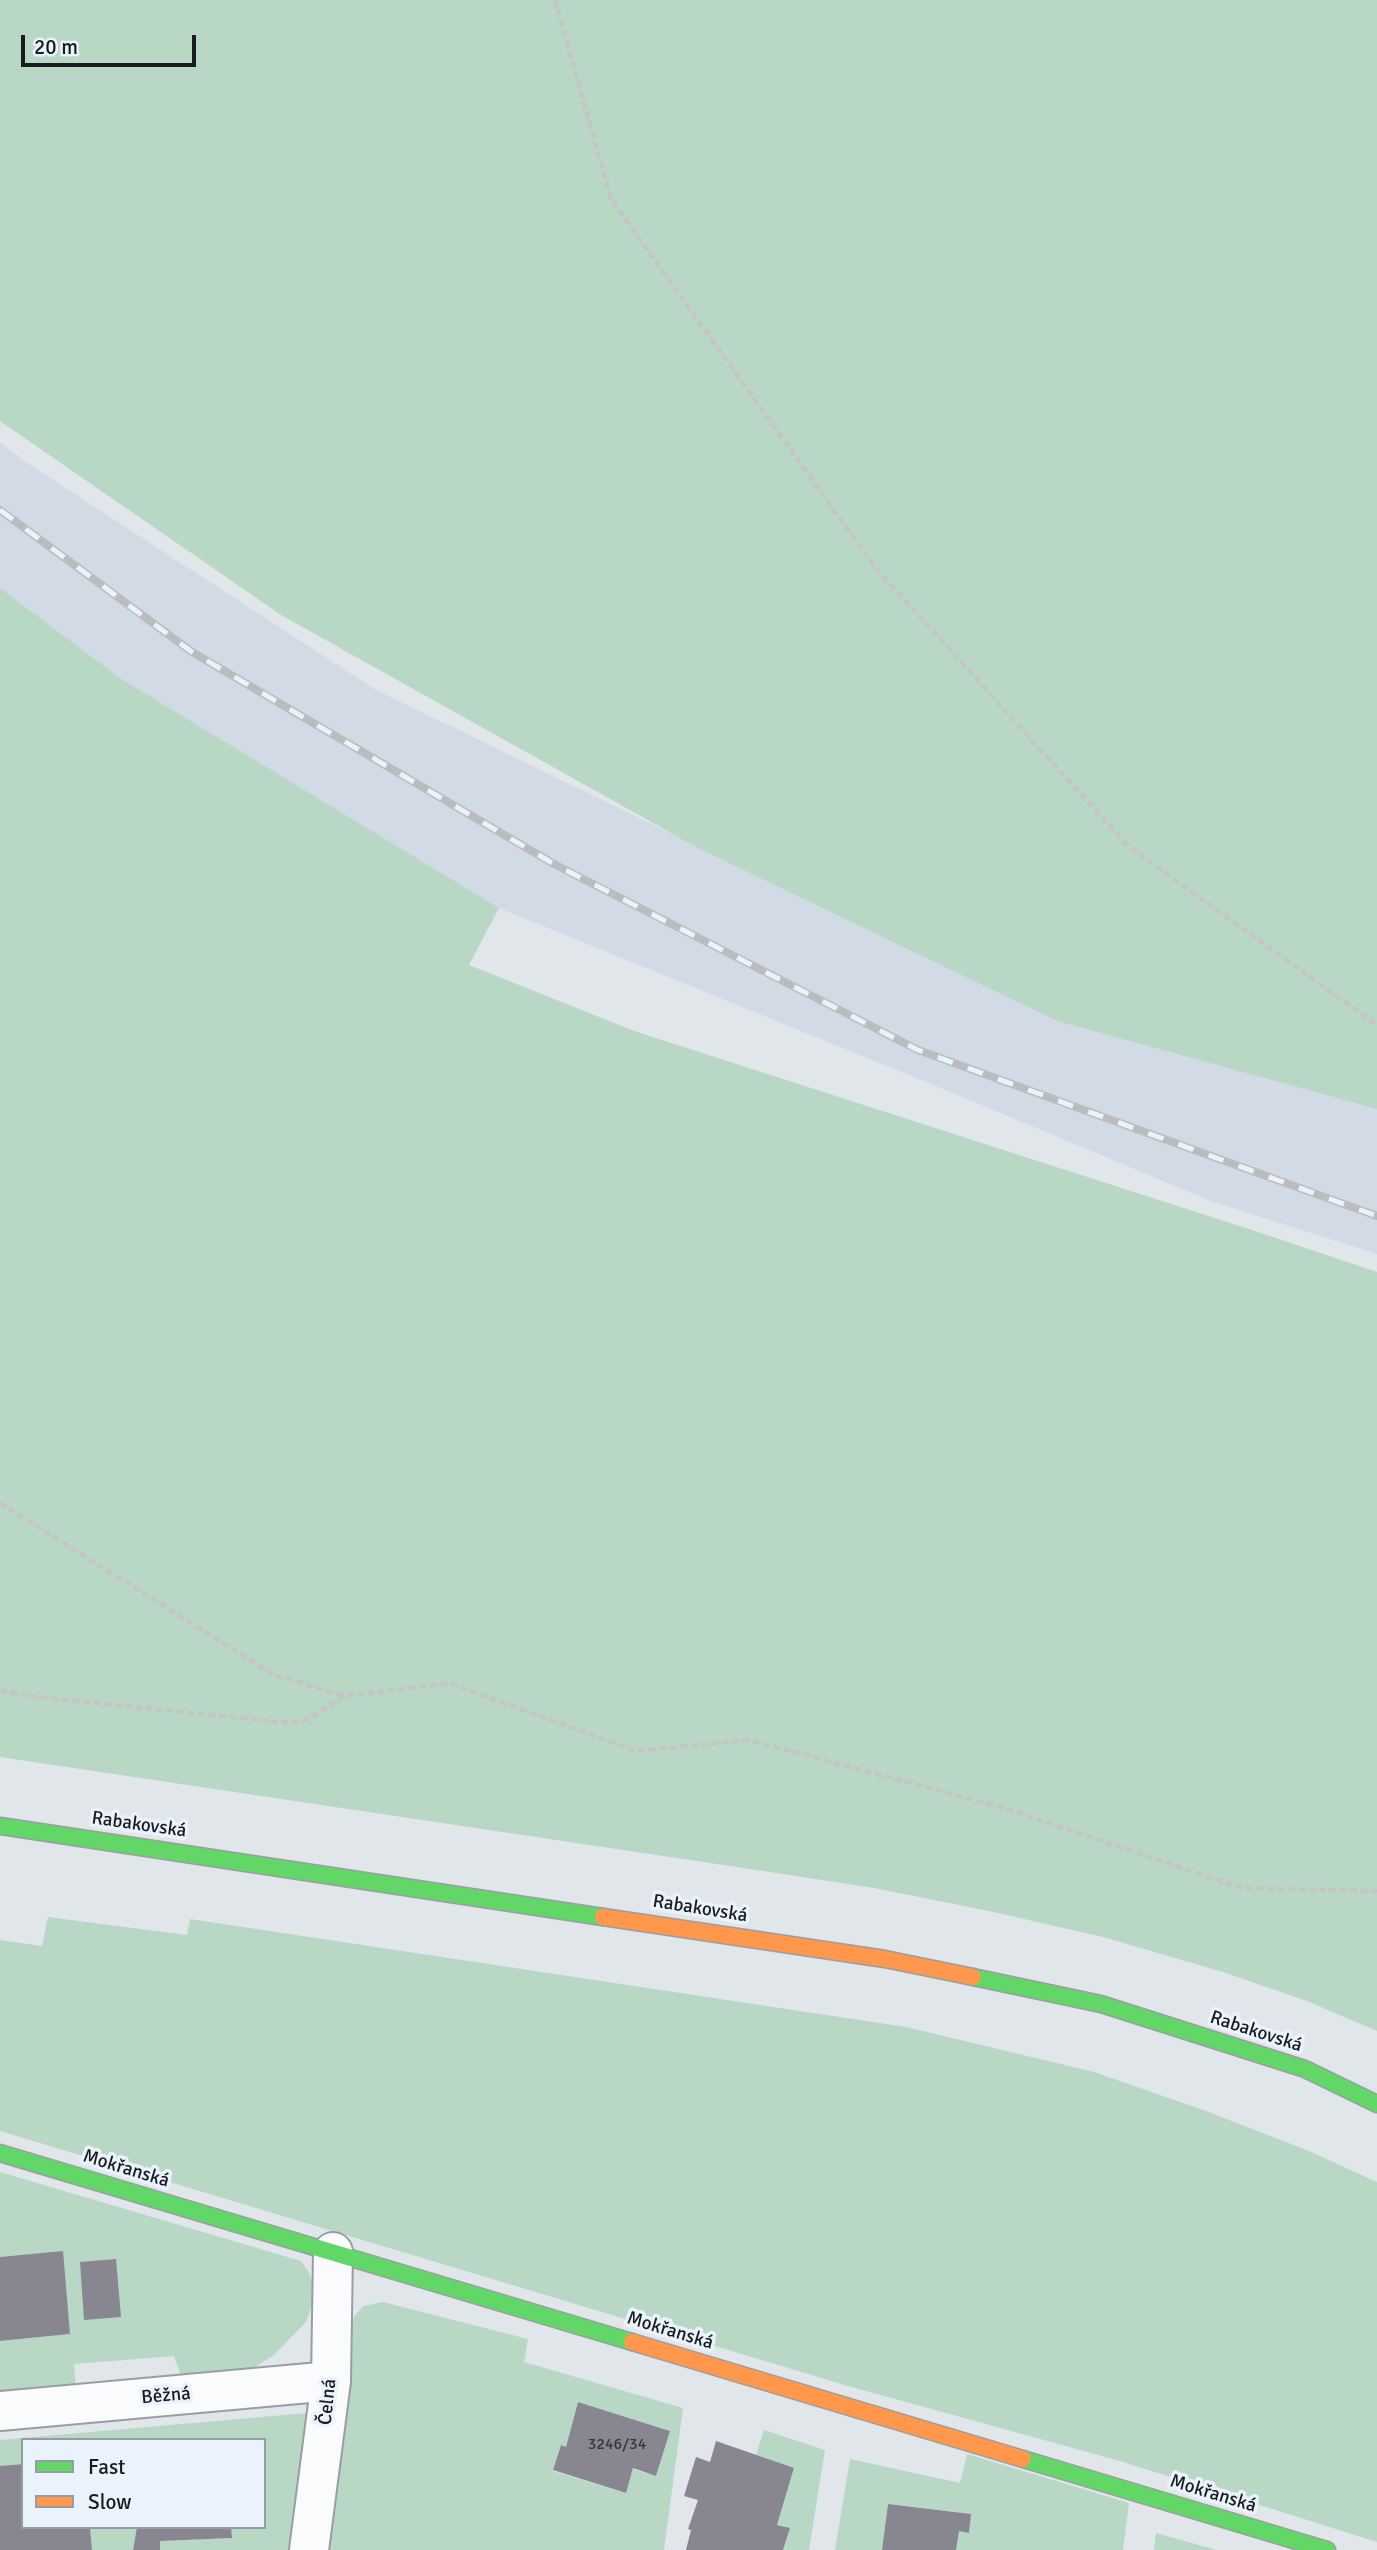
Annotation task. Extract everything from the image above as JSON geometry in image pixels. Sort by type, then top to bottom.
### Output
[{"type":"main road","name":"Rabakovská","points":[[0,1826],[885,1958],[1101,2004],[1305,2069],[1377,2104]]},
{"type":"main road","name":"Mokřanská","points":[[0,2153],[1327,2550]]},
{"type":"street","name":"Čelná","points":[[309,2550],[331,2381],[333,2252]]},
{"type":"street","name":"Běžná","points":[[0,2411],[331,2381]]},
{"type":"path","points":[[555,0],[611,199],[874,566],[1128,846],[1377,1025]]},
{"type":"path","points":[[0,1503],[274,1675],[345,1696],[449,1683],[636,1751],[750,1740],[1004,1808],[1242,1888],[1377,1891]]},
{"type":"path","points":[[0,1690],[28,1696],[290,1723],[309,1719],[345,1696]]},
{"type":"shaded area","points":[[0,442],[24,461],[376,690],[1057,1021],[1377,1109],[1377,1254],[1211,1201],[499,908],[120,678],[0,588]]},
{"type":"green space","points":[[0,0],[1377,0],[1377,1109],[1057,1021],[696,847],[281,615],[0,421]]},
{"type":"green space","points":[[0,588],[120,678],[499,908],[469,965],[634,1031],[1377,1272],[1377,2031],[1307,2001],[1223,1972],[1103,1937],[874,1888],[0,1757]]},
{"type":"green space","points":[[48,1917],[187,1935],[190,1919],[906,2027],[1094,2072],[1309,2151],[1377,2182],[1377,2542],[1120,2461],[848,2386],[0,2131],[0,1940],[42,1946]]},
{"type":"green space","points":[[0,2172],[301,2261],[314,2286],[313,2303],[306,2322],[274,2355],[242,2372],[183,2381],[174,2356],[74,2364],[76,2390],[0,2396],[0,2341],[70,2334],[62,2252],[0,2257]]},
{"type":"green space","points":[[383,2302],[528,2339],[524,2362],[683,2408],[664,2550],[326,2550],[349,2331],[354,2317],[363,2306]],"holes":[[[578,2402],[670,2431],[656,2476],[633,2469],[625,2493],[553,2471],[560,2446],[566,2447]]]},
{"type":"green space","points":[[307,2413],[288,2550],[160,2550],[160,2541],[231,2538],[231,2529],[266,2529],[266,2438],[23,2438]]},
{"type":"green space","points":[[764,2430],[825,2450],[809,2550],[783,2550],[790,2528],[777,2525],[794,2469],[756,2455]]},
{"type":"green space","points":[[21,2438],[21,2464],[0,2466],[0,2440]]},
{"type":"green space","points":[[967,2454],[1129,2503],[1123,2550],[956,2550],[959,2531],[969,2532],[971,2514],[888,2504],[882,2550],[835,2550],[850,2459],[960,2483]]},
{"type":"green space","points":[[90,2529],[137,2529],[133,2550],[92,2550]]},
{"type":"green space","points":[[1156,2533],[1217,2550],[1154,2550]]},
{"type":"building","points":[[63,2251],[70,2334],[0,2341],[0,2257]]},
{"type":"building","points":[[116,2259],[121,2317],[84,2320],[80,2262]]},
{"type":"building","points":[[578,2402],[670,2431],[656,2476],[633,2468],[626,2493],[553,2470],[561,2445],[566,2447]]},
{"type":"building","points":[[716,2441],[794,2468],[777,2525],[790,2528],[783,2550],[686,2550],[691,2530],[688,2529],[698,2500],[684,2496],[696,2457],[710,2462]]},
{"type":"building","points":[[21,2464],[21,2529],[90,2529],[92,2550],[0,2550],[0,2466]]},
{"type":"building","points":[[888,2504],[971,2514],[969,2533],[959,2531],[956,2550],[882,2550]]},
{"type":"building","points":[[137,2529],[231,2529],[232,2538],[160,2541],[160,2550],[133,2550]]},
{"type":"railway","points":[[0,510],[192,652],[554,864],[918,1050],[1377,1216]]},
{"type":"traffic: fast","points":[[0,1826],[603,1917]]},
{"type":"traffic: fast","points":[[973,1977],[1101,2004],[1305,2069],[1377,2104]]},
{"type":"traffic: fast","points":[[0,2153],[632,2342]]},
{"type":"traffic: fast","points":[[1023,2459],[1327,2550]]},
{"type":"traffic: slow","points":[[603,1917],[885,1959],[973,1977]]},
{"type":"traffic: slow","points":[[632,2342],[1023,2459]]}]
